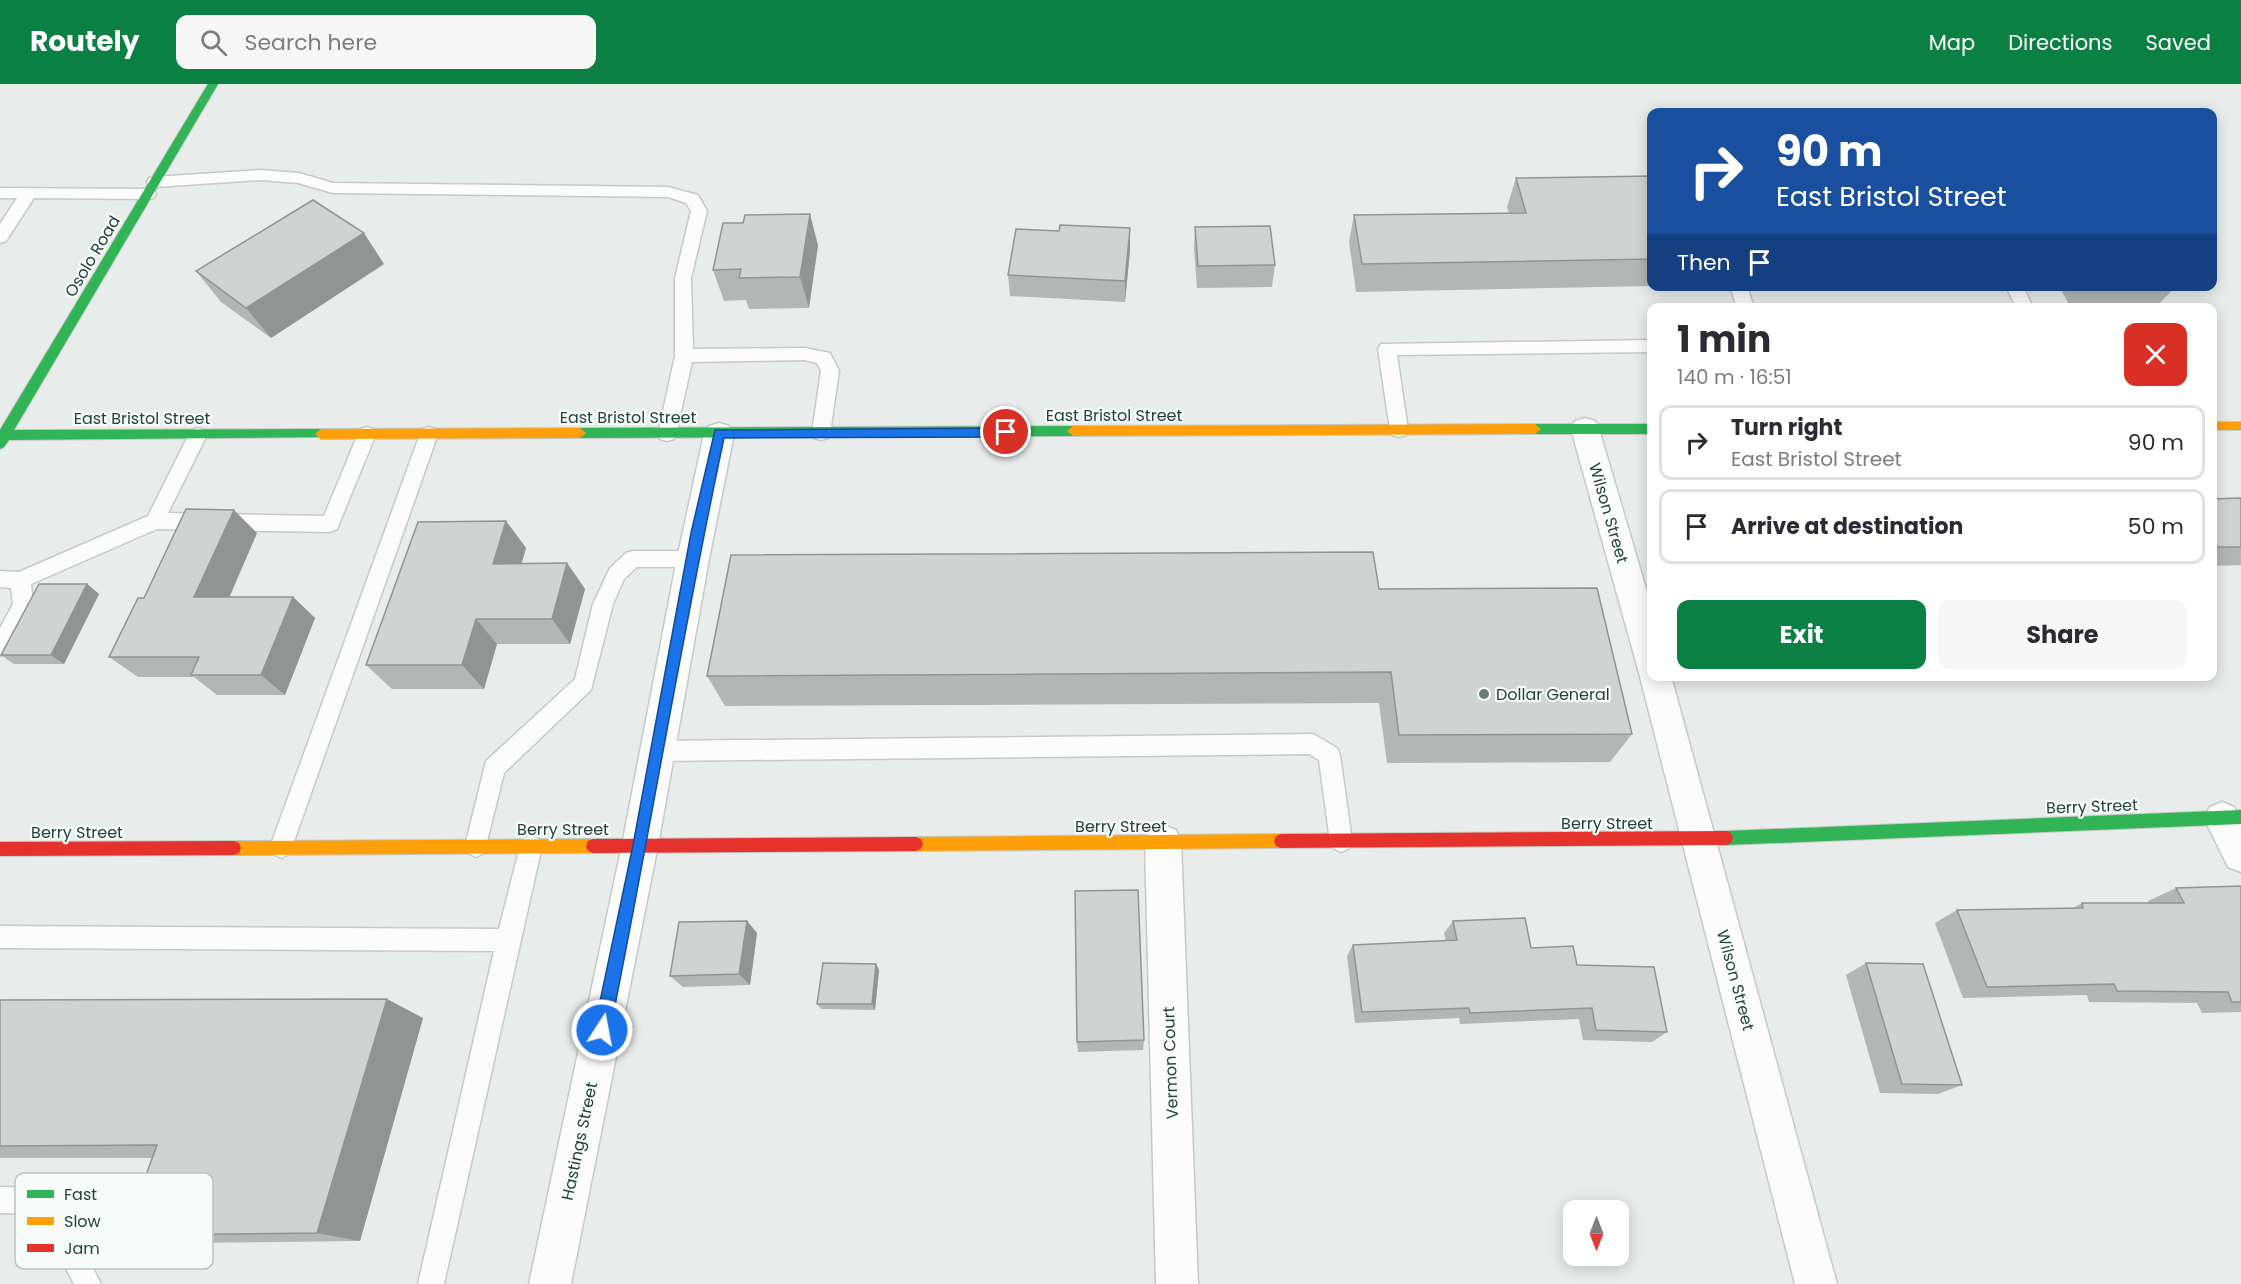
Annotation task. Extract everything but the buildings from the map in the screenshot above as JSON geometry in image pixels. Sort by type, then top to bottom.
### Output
[{"type":"street","name":"Osolo Road","points":[[2,438],[213,84]]},
{"type":"street","points":[[2217,426],[2241,426]]},
{"type":"street","name":"Wilson Street","points":[[1586,429],[1647,649]]},
{"type":"street","name":"East Bristol Street","points":[[2,438],[367,434],[1647,429]]},
{"type":"street","name":"Hastings Street","points":[[550,1284],[640,845],[693,559],[719,434]]},
{"type":"street","name":"Wilson Street","points":[[1655,681],[1816,1284]]},
{"type":"street","points":[[2232,818],[2241,855]]},
{"type":"street","name":"Berry Street","points":[[0,849],[1699,839],[2232,818]]},
{"type":"street","name":"Vermon Court","points":[[1163,842],[1178,1284]]},
{"type":"lane","points":[[0,193],[29,194],[151,188],[261,175],[299,178],[333,188],[668,192],[692,199],[699,211],[683,278],[684,356],[667,434]]},
{"type":"lane","points":[[0,237],[29,194]]},
{"type":"lane","points":[[1399,430],[1387,348],[1647,346]]},
{"type":"lane","points":[[684,356],[805,354],[824,358],[830,371],[821,433]]},
{"type":"lane","points":[[0,647],[23,605],[10,580],[156,521],[330,524],[367,434]]},
{"type":"lane","points":[[281,847],[429,434]]},
{"type":"lane","points":[[156,521],[198,435]]},
{"type":"lane","points":[[476,846],[494,768],[584,684],[603,604],[616,574],[633,559],[693,559]]},
{"type":"lane","points":[[658,751],[1313,744],[1329,754],[1341,841]]},
{"type":"lane","points":[[431,1284],[531,846]]},
{"type":"lane","points":[[0,937],[508,940]]},
{"type":"lane","points":[[0,1200],[15,1200]]},
{"type":"lane","points":[[80,1269],[88,1284]]},
{"type":"traffic: fast","points":[[0,444],[213,84]]},
{"type":"traffic: fast","points":[[1535,429],[1647,429]]},
{"type":"traffic: fast","points":[[580,433],[1073,431]]},
{"type":"traffic: fast","points":[[0,435],[321,434]]},
{"type":"traffic: fast","points":[[1726,838],[2241,817]]},
{"type":"traffic: slow","points":[[2217,426],[2241,426]]},
{"type":"traffic: slow","points":[[1073,431],[1535,429]]},
{"type":"traffic: slow","points":[[321,434],[580,433]]},
{"type":"traffic: slow","points":[[916,844],[1281,841]]},
{"type":"traffic: slow","points":[[234,848],[593,846]]},
{"type":"traffic: jam","points":[[1281,841],[1726,838]]},
{"type":"traffic: jam","points":[[593,846],[916,844]]},
{"type":"traffic: jam","points":[[0,849],[234,848]]},
{"type":"place","name":"Dollar General","points":[[1484,694]]},
{"type":"route","points":[[602,1030],[719,434],[1006,432]]}]
